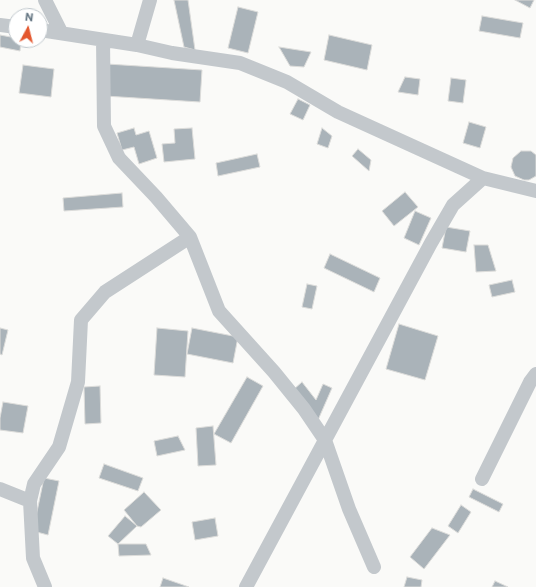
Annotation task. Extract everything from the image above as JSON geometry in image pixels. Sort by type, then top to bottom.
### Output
[{"type":"street","points":[[45,0],[61,32]]},
{"type":"street","points":[[137,45],[150,0]]},
{"type":"street","points":[[48,31],[137,45],[172,53],[240,63],[287,82],[338,112],[483,178],[536,192]]},
{"type":"street","points":[[103,40],[104,126],[118,158],[156,197],[190,237],[219,311],[274,372],[299,403],[325,440],[349,508],[374,567]]},
{"type":"street","points":[[246,587],[431,243],[453,205],[483,178]]},
{"type":"street","points":[[45,587],[33,558],[30,501],[34,484],[59,448],[78,382],[81,320],[105,292],[190,237]]},
{"type":"street","points":[[482,478],[530,382],[536,374]]},
{"type":"street","points":[[0,490],[30,501]]},
{"type":"building","points":[[174,0],[188,0],[195,50],[184,47]]},
{"type":"building","points":[[515,0],[534,0],[530,8]]},
{"type":"building","points":[[238,7],[258,12],[248,53],[228,48]]},
{"type":"building","points":[[482,16],[523,23],[520,38],[479,31]]},
{"type":"building","points":[[0,35],[8,36],[8,48],[20,48],[20,51],[0,47]]},
{"type":"building","points":[[329,35],[372,45],[367,70],[324,60]]},
{"type":"building","points":[[279,47],[311,52],[304,67],[290,66]]},
{"type":"building","points":[[107,64],[202,70],[200,102],[105,96]]},
{"type":"building","points":[[23,65],[54,69],[51,97],[19,93]]},
{"type":"building","points":[[405,77],[420,79],[418,95],[398,92]]},
{"type":"building","points":[[451,78],[466,80],[463,103],[448,101]]},
{"type":"building","points":[[298,99],[310,105],[303,120],[290,114]]},
{"type":"building","points":[[469,122],[486,127],[480,148],[463,143]]},
{"type":"building","points":[[134,128],[136,135],[149,131],[157,158],[139,164],[134,147],[122,150],[117,133]]},
{"type":"building","points":[[192,128],[195,159],[164,162],[162,144],[175,143],[174,129]]},
{"type":"building","points":[[322,128],[332,136],[328,148],[317,144]]},
{"type":"building","points":[[358,149],[371,160],[369,171],[352,156]]},
{"type":"building","points":[[521,151],[531,151],[536,155],[536,176],[529,180],[524,180],[515,176],[511,167],[513,158]]},
{"type":"building","points":[[257,154],[260,167],[218,176],[216,163]]},
{"type":"building","points":[[405,192],[418,207],[394,226],[382,211]]},
{"type":"building","points":[[122,193],[123,207],[64,211],[63,198]]},
{"type":"building","points":[[415,211],[431,218],[419,245],[404,238]]},
{"type":"building","points":[[446,227],[470,231],[466,252],[442,248]]},
{"type":"building","points":[[474,245],[488,245],[496,271],[476,272]]},
{"type":"building","points":[[330,254],[380,278],[374,292],[324,268]]},
{"type":"building","points":[[512,280],[515,292],[492,297],[489,285]]},
{"type":"building","points":[[307,284],[317,286],[312,309],[302,307]]},
{"type":"building","points":[[399,324],[438,336],[425,380],[386,369]]},
{"type":"building","points":[[0,328],[8,330],[2,355],[0,354]]},
{"type":"building","points":[[157,328],[188,331],[185,377],[154,375]]},
{"type":"building","points":[[192,328],[238,337],[233,363],[187,354]]},
{"type":"building","points":[[247,377],[263,386],[231,443],[214,434]]},
{"type":"building","points":[[302,382],[316,400],[323,384],[332,388],[318,420],[293,390]]},
{"type":"building","points":[[100,386],[101,423],[85,424],[84,387]]},
{"type":"building","points":[[3,402],[28,406],[23,433],[0,430],[0,418]]},
{"type":"building","points":[[213,426],[216,465],[198,466],[196,428]]},
{"type":"building","points":[[178,436],[185,450],[157,456],[154,441]]},
{"type":"building","points":[[104,464],[143,478],[138,491],[99,478]]},
{"type":"building","points":[[44,478],[59,481],[48,535],[33,531]]},
{"type":"building","points":[[473,489],[503,504],[499,512],[469,497]]},
{"type":"building","points":[[144,492],[161,510],[141,527],[137,526],[124,510]]},
{"type":"building","points":[[461,505],[471,512],[458,533],[448,526]]},
{"type":"building","points":[[125,516],[137,526],[118,544],[108,536]]},
{"type":"building","points":[[215,518],[218,536],[195,540],[192,522]]},
{"type":"building","points":[[432,528],[450,535],[424,569],[410,557]]},
{"type":"building","points":[[118,544],[146,544],[151,555],[119,556]]},
{"type":"building","points":[[407,577],[422,580],[421,587],[404,587]]},
{"type":"building","points":[[163,578],[189,587],[160,587]]},
{"type":"building","points":[[495,581],[508,587],[492,587]]}]
